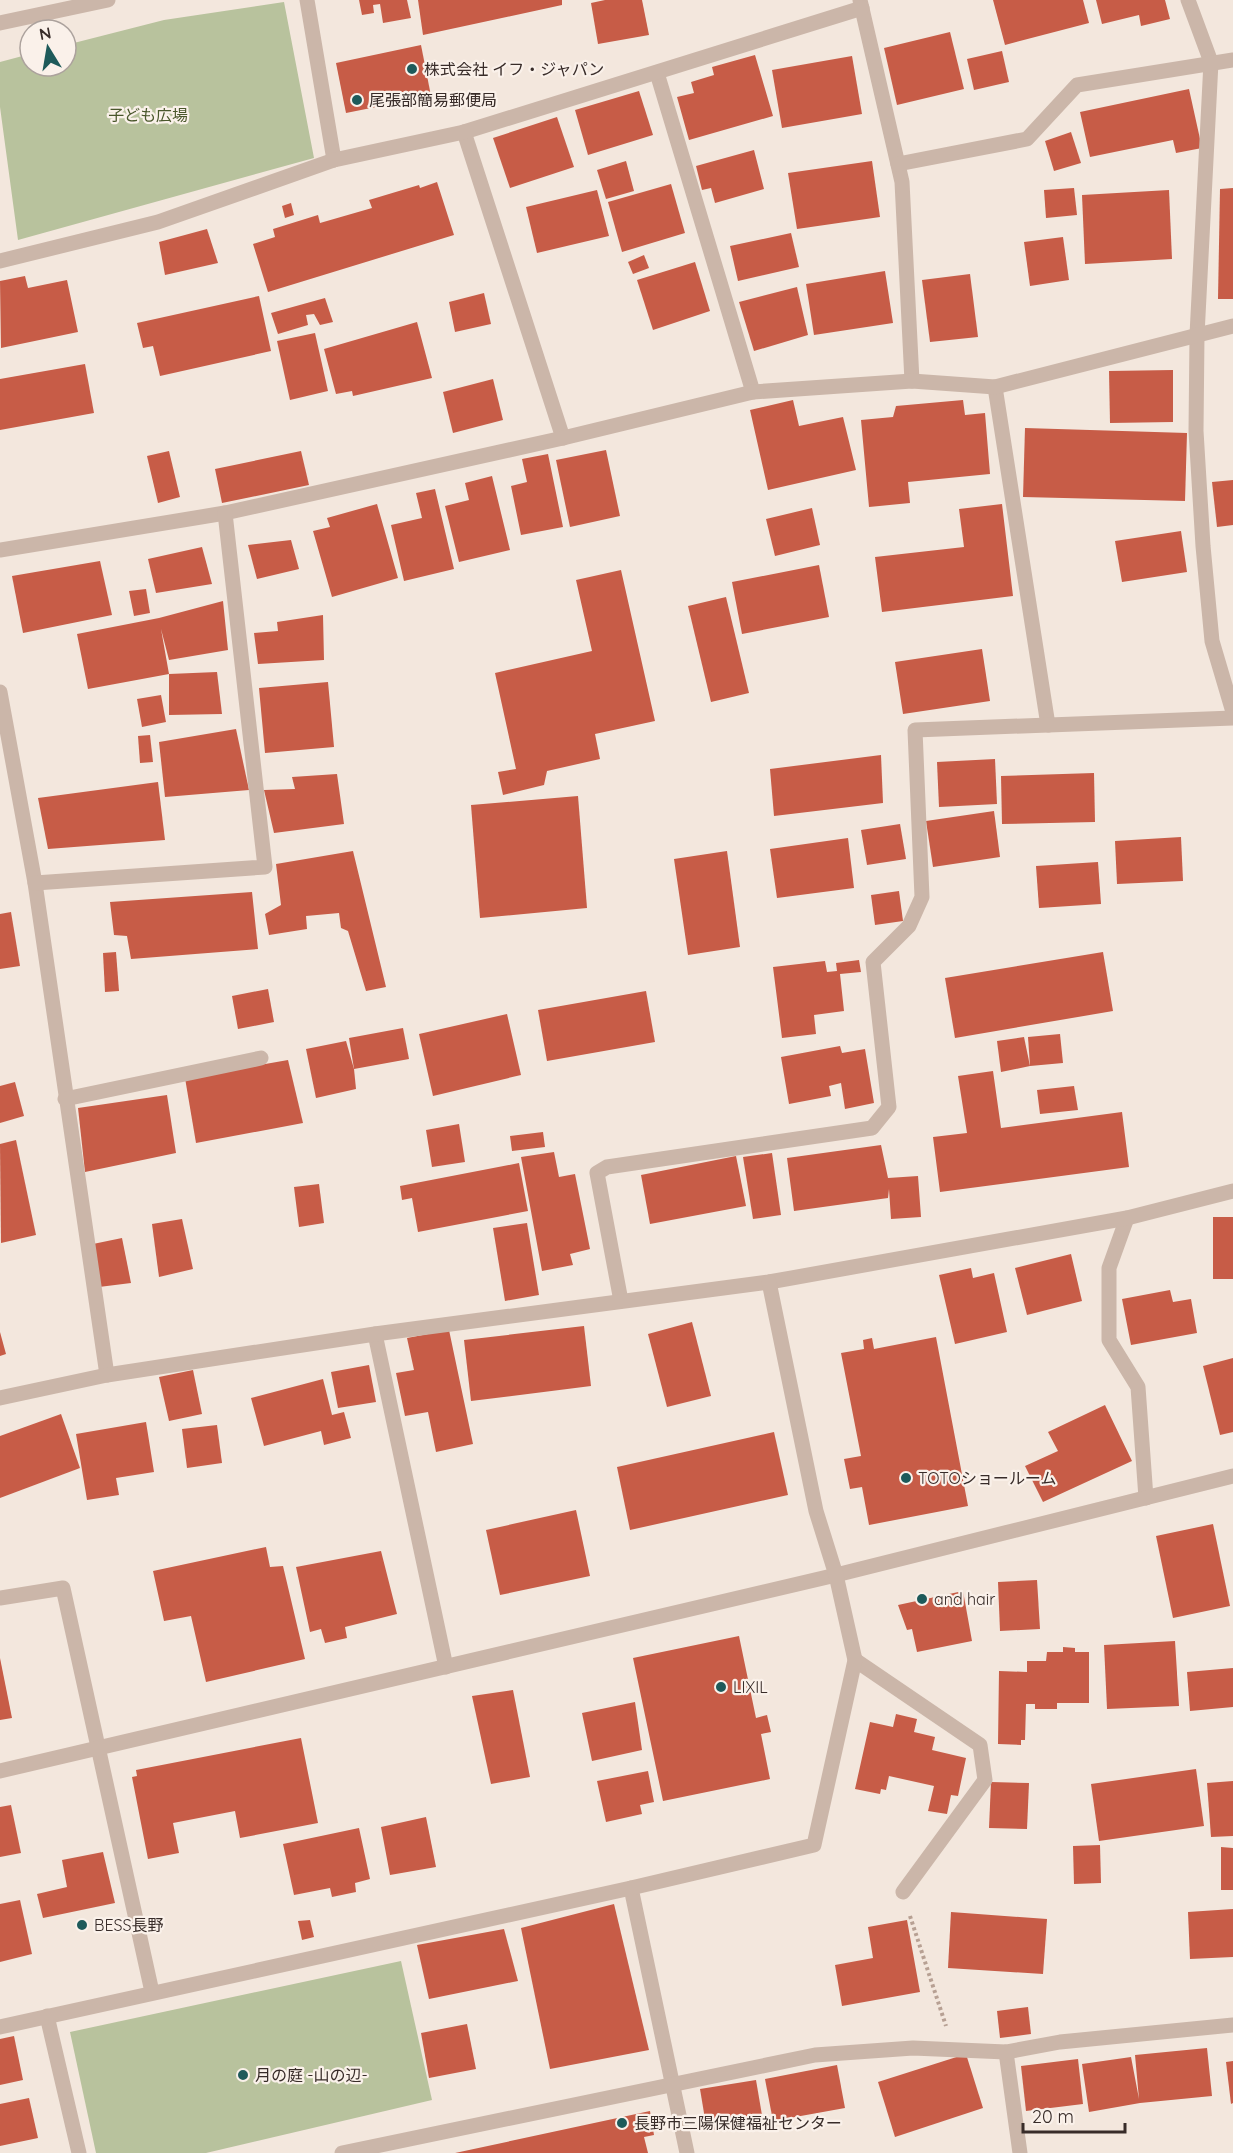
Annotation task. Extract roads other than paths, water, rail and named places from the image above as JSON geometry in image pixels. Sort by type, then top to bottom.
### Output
[{"type":"street","points":[[0,23],[108,0]]},
{"type":"street","points":[[307,0],[334,160]]},
{"type":"street","points":[[1188,0],[1210,62],[1197,335],[1196,431],[1204,558],[1212,641],[1233,712]]},
{"type":"street","points":[[0,261],[158,222],[334,160],[464,132],[657,73],[861,4],[902,182],[912,381]]},
{"type":"street","points":[[898,164],[1027,139],[1077,85],[1233,60]]},
{"type":"street","points":[[657,73],[753,392]]},
{"type":"street","points":[[464,132],[563,438]]},
{"type":"street","points":[[0,550],[225,513],[563,438],[753,392],[912,381],[995,387],[1233,326]]},
{"type":"street","points":[[995,387],[1048,725]]},
{"type":"street","points":[[35,883],[265,867],[225,513]]},
{"type":"street","points":[[0,692],[35,883],[107,1375]]},
{"type":"street","points":[[621,1301],[597,1173],[607,1167],[872,1128],[889,1107],[873,962],[909,926],[922,897],[915,730],[1233,718]]},
{"type":"street","points":[[65,1099],[261,1058]]},
{"type":"street","points":[[0,1398],[107,1375],[375,1334],[769,1282],[1127,1218],[1233,1191]]},
{"type":"street","points":[[1127,1218],[1109,1268],[1109,1340],[1138,1387],[1146,1497]]},
{"type":"street","points":[[0,2027],[631,1888],[814,1845],[855,1660],[836,1575],[816,1511],[769,1282]]},
{"type":"street","points":[[375,1334],[446,1667]]},
{"type":"street","points":[[0,1771],[836,1575],[1233,1476]]},
{"type":"street","points":[[0,1598],[63,1588],[152,1992]]},
{"type":"street","points":[[855,1660],[981,1745],[986,1780],[903,1892]]},
{"type":"street","points":[[631,1888],[687,2153]]},
{"type":"street","points":[[47,2016],[79,2153]]},
{"type":"street","points":[[342,2153],[815,2055],[913,2048],[1006,2052],[1060,2042],[1233,2025]]},
{"type":"street","points":[[1006,2052],[1020,2153]]},
{"type":"place","name":"株式会社 イフ・ジャパン","points":[[412,69]]},
{"type":"place","name":"尾張部簡易郵便局","points":[[357,100]]},
{"type":"place","name":"TOTOショールーム","points":[[906,1478]]},
{"type":"place","name":"and hair","points":[[922,1599]]},
{"type":"place","name":"LIXIL","points":[[721,1687]]},
{"type":"place","name":"BESS長野","points":[[82,1925]]},
{"type":"place","name":"月の庭 -山の辺-","points":[[243,2075]]},
{"type":"place","name":"長野市三陽保健福祉センター","points":[[622,2123]]},
{"type":"park label","name":"子ども広場","points":[[148,115]]}]
